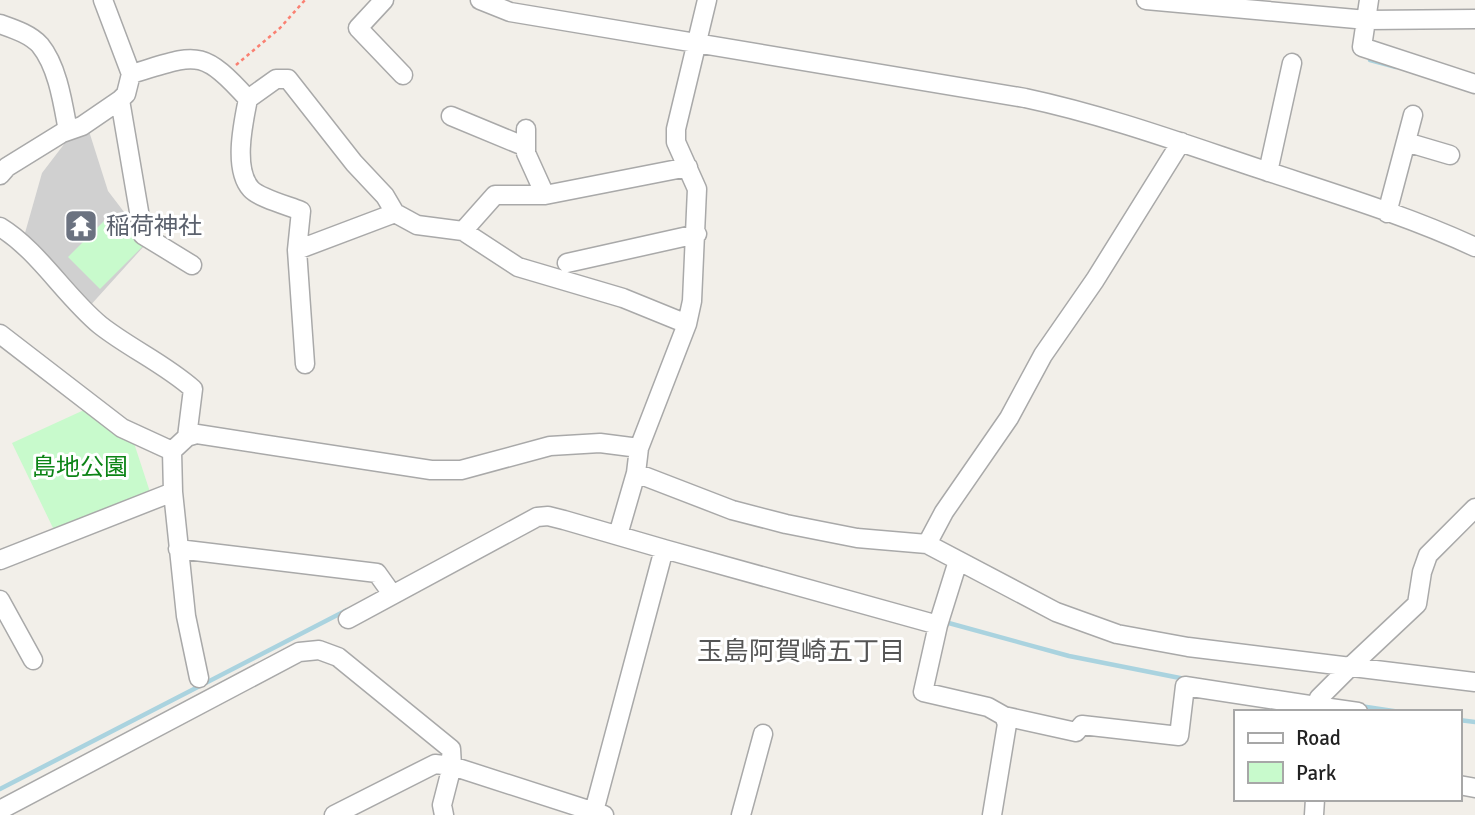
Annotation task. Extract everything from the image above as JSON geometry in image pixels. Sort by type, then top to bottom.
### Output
[{"type":"street","points":[[0,175],[8,167],[68,131],[89,122],[126,94],[131,74],[103,0]]},
{"type":"street","points":[[384,0],[358,28],[403,75]]},
{"type":"street","points":[[480,0],[510,12],[1025,98],[1084,111],[1387,212],[1475,247]]},
{"type":"street","points":[[619,531],[636,473],[639,448],[687,324],[692,301],[697,189],[677,142],[676,129],[707,0]]},
{"type":"street","points":[[1146,0],[1367,20],[1475,19]]},
{"type":"street","points":[[1369,0],[1362,47],[1475,84]]},
{"type":"street","points":[[0,24],[22,32],[40,45],[57,84],[68,131]]},
{"type":"street","points":[[131,74],[183,59],[197,58],[213,64],[248,99]]},
{"type":"street","points":[[1268,172],[1292,63]]},
{"type":"street","points":[[305,365],[297,250],[301,211],[253,191],[242,174],[241,134],[248,99],[276,79],[288,79],[354,163],[386,196],[395,212],[417,225],[463,231],[518,267],[623,298],[687,324]]},
{"type":"street","points":[[120,100],[143,235],[192,265]]},
{"type":"street","points":[[451,116],[526,138],[526,153],[545,195]]},
{"type":"street","points":[[1387,212],[1413,116]]},
{"type":"street","points":[[927,544],[944,512],[1009,418],[1042,355],[1095,280],[1181,142]]},
{"type":"street","points":[[1406,142],[1450,155]]},
{"type":"street","points":[[463,231],[495,195],[545,195],[688,167]]},
{"type":"street","points":[[297,250],[395,212]]},
{"type":"street","points":[[0,227],[20,242],[101,326],[193,389],[187,437]]},
{"type":"street","points":[[567,263],[697,234]]},
{"type":"street","points":[[0,334],[122,428],[172,451]]},
{"type":"street","points":[[200,678],[186,616],[173,492],[172,451],[187,437],[209,434],[278,448],[431,470],[461,470],[550,446],[600,443],[639,448]]},
{"type":"street","points":[[636,473],[732,510],[786,524],[857,538],[927,544],[1056,612],[1117,634],[1188,647],[1475,682]]},
{"type":"street","points":[[0,561],[173,492]]},
{"type":"street","points":[[1318,702],[1350,666],[1418,604],[1427,555],[1475,508]]},
{"type":"street","points":[[348,619],[390,590],[537,517],[548,516],[619,531],[664,549],[938,625]]},
{"type":"street","points":[[178,549],[377,573],[390,590]]},
{"type":"street","points":[[334,815],[435,764],[452,766],[597,814],[664,549]]},
{"type":"street","points":[[958,561],[938,625],[923,692],[988,707],[1004,716],[1076,732],[1082,726],[1179,736],[1185,686],[1318,702],[1350,710]]},
{"type":"street","points":[[0,600],[33,660]]},
{"type":"street","points":[[0,810],[299,652],[319,650],[338,657],[451,749],[452,766],[442,805],[443,815]]},
{"type":"street","points":[[992,815],[1007,724],[1004,716]]},
{"type":"street","points":[[741,815],[763,734]]},
{"type":"path","points":[[225,74],[280,28],[305,0]]},
{"type":"shaded area","name":"稲荷神社","points":[[88,128],[108,191],[134,225],[128,230],[145,245],[88,308],[23,240],[42,173],[68,139]]},
{"type":"green space","points":[[111,214],[143,246],[100,289],[68,257]]},
{"type":"green space","name":"島地公園","points":[[84,410],[134,443],[150,492],[54,530],[12,443]]},
{"type":"waterway","points":[[1371,56],[1370,60],[1396,67]]},
{"type":"waterway","points":[[0,789],[347,610]]},
{"type":"waterway","points":[[945,622],[1069,656],[1185,679]]},
{"type":"waterway","points":[[1360,706],[1387,710]]},
{"type":"waterway","points":[[1461,720],[1475,722]]},
{"type":"place","name":"稲荷神社","points":[[81,226]]},
{"type":"district","name":"玉島阿賀崎五丁目","points":[[801,652]]}]
